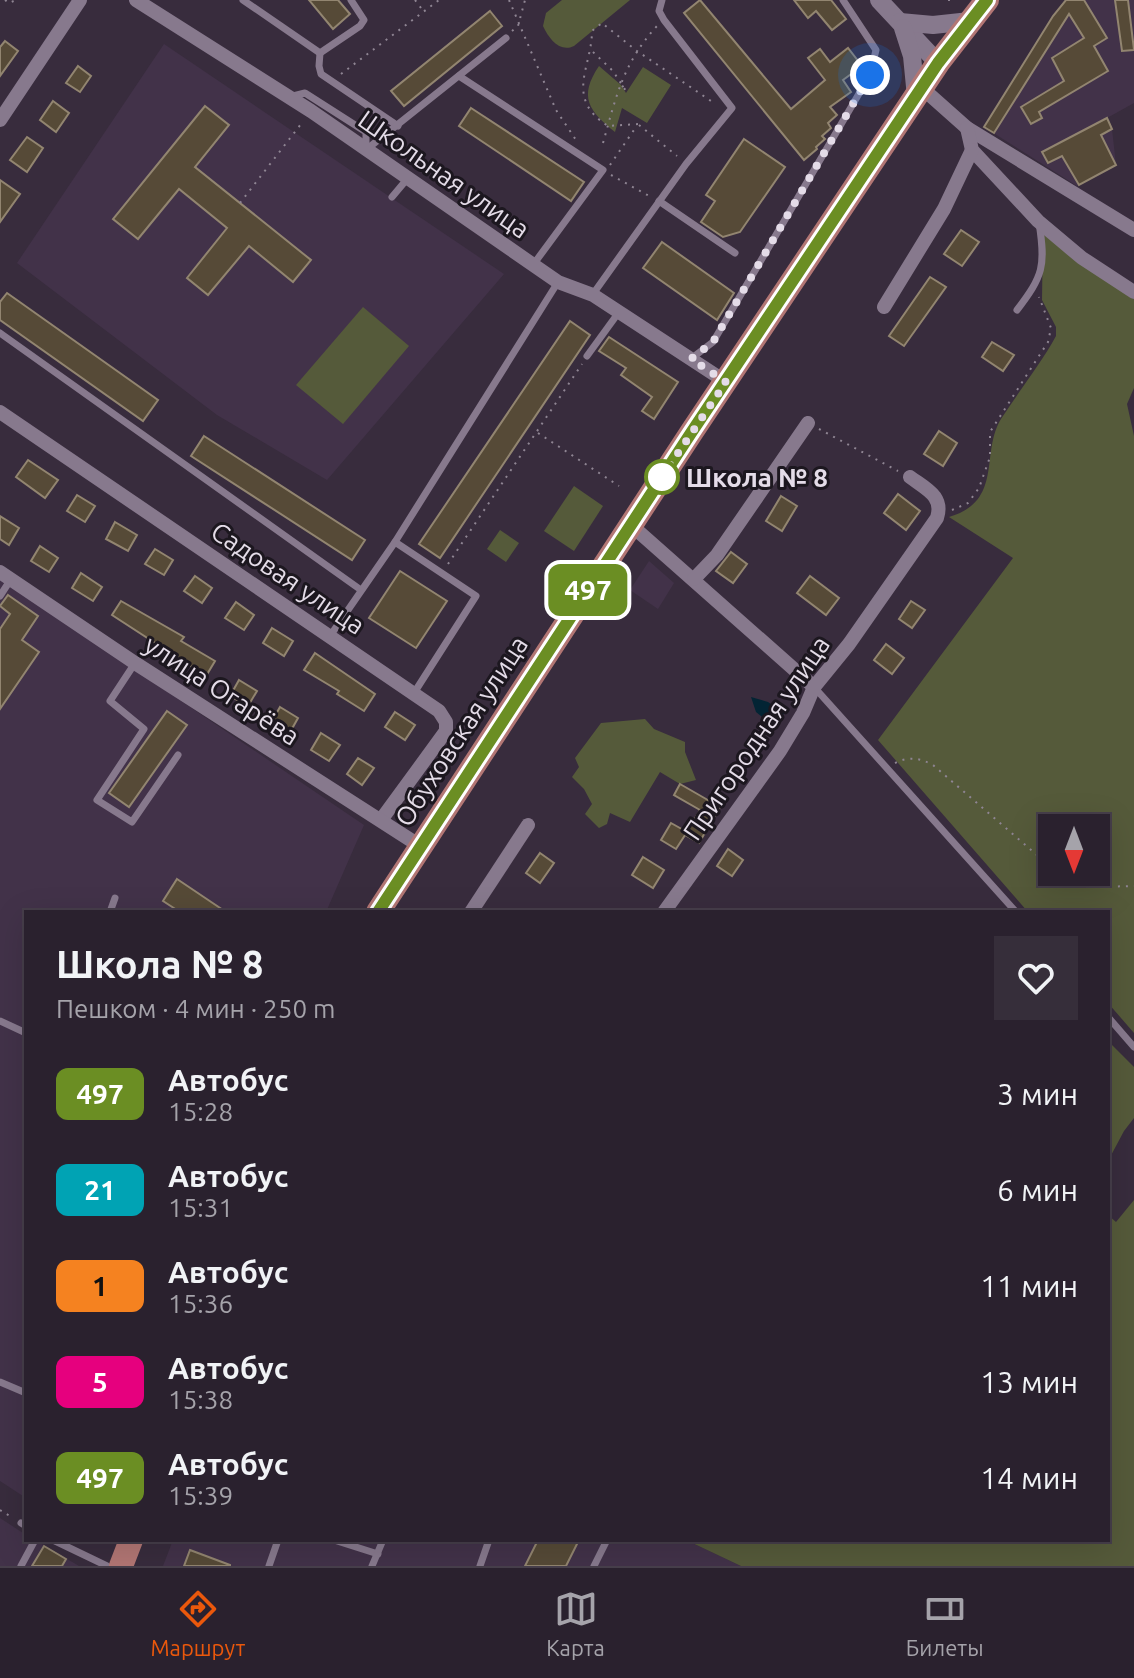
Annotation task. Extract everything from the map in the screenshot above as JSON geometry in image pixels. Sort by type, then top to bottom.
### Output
[{"type":"main road","name":"Обуховская улица","points":[[379,910],[938,63],[987,0]]},
{"type":"main road","points":[[121,1566],[130,1542]]},
{"type":"street","points":[[0,120],[80,0]]},
{"type":"street","name":"Школьная улица","points":[[136,0],[289,97],[558,282],[593,295],[726,382]]},
{"type":"street","points":[[879,0],[938,63]]},
{"type":"street","points":[[900,22],[933,25],[970,21]]},
{"type":"street","points":[[900,22],[912,56],[919,92],[967,128],[1134,230]]},
{"type":"street","points":[[967,128],[972,150],[1038,221],[1082,258],[1134,292]]},
{"type":"street","points":[[884,307],[944,209],[972,150]]},
{"type":"street","name":"Садовая улица","points":[[0,412],[439,711],[446,722],[446,731],[381,820]]},
{"type":"street","points":[[694,579],[717,555],[808,423]]},
{"type":"street","points":[[910,477],[932,492],[938,501],[939,513]]},
{"type":"street","name":"Пригородная улица","points":[[665,910],[780,751],[803,713],[814,687],[849,644],[939,513]]},
{"type":"street","points":[[631,525],[814,687]]},
{"type":"street","name":"улица Огарёва","points":[[6,576],[135,663],[420,846]]},
{"type":"street","points":[[472,910],[528,825]]},
{"type":"lane","points":[[243,0],[320,53]]},
{"type":"lane","points":[[320,53],[360,26],[364,20],[351,0]]},
{"type":"lane","points":[[593,295],[686,164],[732,108],[664,20],[659,11],[662,0]]},
{"type":"lane","points":[[691,359],[713,342],[870,75],[876,50],[843,0]]},
{"type":"lane","points":[[366,149],[506,38]]},
{"type":"lane","points":[[320,53],[321,74],[398,126]]},
{"type":"lane","points":[[459,76],[603,170],[533,265]]},
{"type":"lane","points":[[392,197],[408,178]]},
{"type":"lane","points":[[659,201],[735,253]]},
{"type":"lane","points":[[1017,310],[1040,276],[1042,252],[1038,221]]},
{"type":"lane","points":[[330,636],[395,542],[558,282]]},
{"type":"lane","points":[[587,356],[619,312]]},
{"type":"lane","points":[[0,333],[361,590]]},
{"type":"lane","points":[[395,542],[476,596],[414,693]]},
{"type":"lane","points":[[0,596],[6,576]]},
{"type":"lane","points":[[135,663],[110,701],[144,729],[97,800],[132,822],[178,755]]},
{"type":"lane","points":[[814,687],[1014,910]]},
{"type":"lane","points":[[111,910],[115,898]]},
{"type":"lane","points":[[1110,1019],[1134,1047]]},
{"type":"lane","points":[[0,1021],[24,1032]]},
{"type":"lane","points":[[0,1382],[24,1392]]},
{"type":"lane","points":[[21,1566],[34,1542]]},
{"type":"lane","points":[[57,1542],[107,1566]]},
{"type":"lane","points":[[269,1566],[277,1542]]},
{"type":"lane","points":[[340,1542],[378,1554]]},
{"type":"lane","points":[[372,1566],[382,1542]]},
{"type":"lane","points":[[480,1566],[488,1542]]},
{"type":"lane","points":[[594,1566],[606,1542]]},
{"type":"path","points":[[5,0],[9,3],[16,0]]},
{"type":"path","points":[[415,0],[424,12]]},
{"type":"path","points":[[340,75],[439,0]]},
{"type":"path","points":[[509,0],[556,110],[583,149]]},
{"type":"path","points":[[506,38],[518,26],[525,0]]},
{"type":"path","points":[[603,143],[620,81],[637,51],[664,20]]},
{"type":"path","points":[[686,164],[638,124],[608,126],[590,109],[582,84],[586,59],[592,51],[592,31],[602,23],[637,51],[728,112]]},
{"type":"path","points":[[592,51],[620,81]]},
{"type":"path","points":[[240,203],[301,124]]},
{"type":"path","points":[[638,124],[603,170],[659,201]]},
{"type":"path","points":[[939,513],[961,507],[973,498],[990,457],[990,432],[1048,342],[1051,328],[1039,301],[1040,276]]},
{"type":"path","points":[[442,573],[587,356]]},
{"type":"path","points":[[808,423],[910,477]]},
{"type":"path","points":[[537,432],[619,486]]},
{"type":"path","points":[[888,767],[905,758],[922,759],[933,765],[1038,856]]},
{"type":"path","points":[[1090,886],[1134,886]]},
{"type":"path","points":[[0,1510],[24,1524]]},
{"type":"shaded area","points":[[1066,0],[1134,0],[1134,103],[1107,118],[1112,129],[1116,165],[1077,186],[984,127]]},
{"type":"shaded area","points":[[164,44],[504,274],[327,480],[217,415],[17,263]]},
{"type":"shaded area","points":[[649,561],[674,583],[658,609],[630,590]]},
{"type":"shaded area","points":[[0,578],[364,825],[327,910],[24,910],[24,1497],[0,1481]]},
{"type":"shaded area","points":[[0,1518],[24,1534],[24,1542],[38,1542],[79,1566],[0,1566]]},
{"type":"shaded area","points":[[172,1542],[690,1542],[741,1566],[163,1566]]},
{"type":"green space","points":[[562,0],[630,0],[574,46],[564,48],[548,36],[543,26],[546,13]]},
{"type":"green space","points":[[599,66],[626,93],[643,67],[671,85],[647,123],[622,108],[615,132],[593,110],[589,103],[589,86]]},
{"type":"green space","points":[[1043,231],[1134,299],[1134,388],[1127,404],[1134,436],[1134,1033],[1110,1005],[1110,910],[1026,910],[878,740],[1013,558],[949,517],[966,510],[977,500],[988,475],[995,432],[1001,419],[1056,336],[1056,327],[1042,300]]},
{"type":"green space","points":[[363,307],[409,346],[343,424],[296,385]]},
{"type":"green space","points":[[574,486],[603,506],[574,551],[544,531]]},
{"type":"green space","points":[[500,530],[519,543],[506,562],[487,549]]},
{"type":"green space","points":[[645,719],[654,729],[685,742],[685,752],[696,780],[680,784],[660,772],[630,822],[610,813],[607,824],[599,828],[585,814],[592,804],[584,789],[572,777],[579,767],[575,758],[601,723]]},
{"type":"green space","points":[[1110,1043],[1134,1067],[1134,1118],[1110,1157]]},
{"type":"green space","points":[[1134,1200],[1134,1566],[741,1566],[690,1542],[1110,1542],[1110,1217],[1116,1222]]},
{"type":"water","points":[[751,697],[768,702],[784,713],[776,728],[756,712]]},
{"type":"building","points":[[309,0],[338,0],[350,14],[333,29]]},
{"type":"building","points":[[700,0],[791,109],[825,80],[808,58],[820,49],[830,62],[848,48],[862,66],[843,80],[851,92],[830,107],[837,115],[828,123],[831,128],[822,136],[825,139],[817,149],[804,160],[684,13]]},
{"type":"building","points":[[794,0],[831,0],[846,19],[832,30],[816,11],[808,18]]},
{"type":"building","points":[[1066,0],[1084,0],[1107,38],[1094,46],[1108,71],[1039,112],[1042,118],[1031,124],[1021,107],[1064,81],[1052,58],[1084,38],[1069,14],[994,133],[984,127]]},
{"type":"building","points":[[1115,0],[1128,0],[1134,50],[1122,51]]},
{"type":"building","points":[[490,11],[502,26],[404,106],[391,91]]},
{"type":"building","points":[[5,41],[18,51],[0,76],[0,47]]},
{"type":"building","points":[[78,66],[91,76],[80,92],[66,83]]},
{"type":"building","points":[[53,101],[69,113],[56,132],[40,120]]},
{"type":"building","points":[[205,106],[229,125],[195,167],[311,260],[293,282],[249,246],[208,295],[187,278],[227,228],[179,189],[138,239],[113,219]]},
{"type":"building","points":[[471,108],[584,182],[571,201],[459,126]]},
{"type":"building","points":[[1107,118],[1112,129],[1101,135],[1116,165],[1079,185],[1062,156],[1048,163],[1042,152]]},
{"type":"building","points":[[27,137],[43,148],[27,172],[10,160]]},
{"type":"building","points":[[744,139],[785,167],[740,232],[723,237],[701,222],[715,201],[706,195]]},
{"type":"building","points":[[0,180],[20,194],[0,222]]},
{"type":"building","points":[[961,230],[979,242],[962,266],[944,254]]},
{"type":"building","points":[[662,242],[734,293],[717,320],[643,268]]},
{"type":"building","points":[[930,277],[946,287],[904,346],[889,336]]},
{"type":"building","points":[[7,293],[158,400],[143,421],[0,320],[0,302]]},
{"type":"building","points":[[570,321],[590,335],[440,558],[419,544]]},
{"type":"building","points":[[609,337],[678,382],[654,419],[642,411],[652,397],[621,375],[626,368],[599,351]]},
{"type":"building","points":[[992,342],[1014,355],[1003,371],[982,357]]},
{"type":"building","points":[[939,431],[957,443],[943,466],[924,454]]},
{"type":"building","points":[[204,436],[365,540],[352,560],[191,456]]},
{"type":"building","points":[[28,460],[58,480],[45,498],[16,477]]},
{"type":"building","points":[[898,494],[920,511],[906,530],[884,513]]},
{"type":"building","points":[[77,495],[95,506],[85,522],[67,511]]},
{"type":"building","points":[[781,496],[797,506],[782,531],[766,521]]},
{"type":"building","points":[[0,516],[19,528],[9,545],[0,539]]},
{"type":"building","points":[[115,522],[137,535],[128,551],[106,539]]},
{"type":"building","points":[[40,546],[58,558],[49,572],[31,561]]},
{"type":"building","points":[[155,549],[173,560],[164,575],[145,564]]},
{"type":"building","points":[[731,552],[747,564],[733,583],[716,571]]},
{"type":"building","points":[[400,571],[447,601],[416,648],[369,618]]},
{"type":"building","points":[[81,573],[102,587],[93,601],[72,588]]},
{"type":"building","points":[[195,576],[212,588],[202,603],[184,591]]},
{"type":"building","points":[[810,576],[839,598],[826,615],[797,593]]},
{"type":"building","points":[[8,595],[38,616],[22,640],[39,652],[0,709],[0,629],[10,614],[0,606]]},
{"type":"building","points":[[121,601],[184,637],[181,641],[215,661],[206,676],[112,615]]},
{"type":"building","points":[[911,601],[925,610],[912,628],[899,619]]},
{"type":"building","points":[[236,602],[254,615],[244,630],[225,618]]},
{"type":"building","points":[[272,628],[293,641],[284,656],[263,643]]},
{"type":"building","points":[[886,644],[904,658],[892,674],[874,660]]},
{"type":"building","points":[[315,653],[375,694],[364,711],[337,694],[339,691],[304,670]]},
{"type":"building","points":[[239,680],[257,691],[248,706],[230,696]]},
{"type":"building","points":[[280,707],[298,718],[289,734],[271,723]]},
{"type":"building","points":[[167,711],[187,725],[129,807],[109,793]]},
{"type":"building","points":[[395,712],[415,725],[405,740],[385,727]]},
{"type":"building","points":[[321,733],[340,745],[329,761],[311,750]]},
{"type":"building","points":[[358,758],[374,768],[362,785],[347,774]]},
{"type":"building","points":[[680,784],[720,807],[699,843],[685,835],[700,810],[674,795]]},
{"type":"building","points":[[671,823],[687,832],[676,849],[661,840]]},
{"type":"building","points":[[728,849],[743,860],[732,876],[717,866]]},
{"type":"building","points":[[540,853],[554,863],[540,883],[526,873]]},
{"type":"building","points":[[643,857],[664,870],[653,888],[632,875]]},
{"type":"building","points":[[177,879],[223,910],[177,910],[163,901]]},
{"type":"building","points":[[537,1542],[578,1542],[566,1566],[525,1566]]},
{"type":"building","points":[[44,1546],[66,1559],[62,1566],[32,1566]]},
{"type":"building","points":[[190,1550],[230,1565],[230,1566],[184,1566]]},
{"type":"bus line","name":"497","points":[[379,910],[691,433],[938,63],[987,0]]},
{"type":"place","name":"Школа № 8","points":[[662,477]]},
{"type":"route","points":[[662,477],[726,382],[691,359],[713,342],[870,75]]}]
